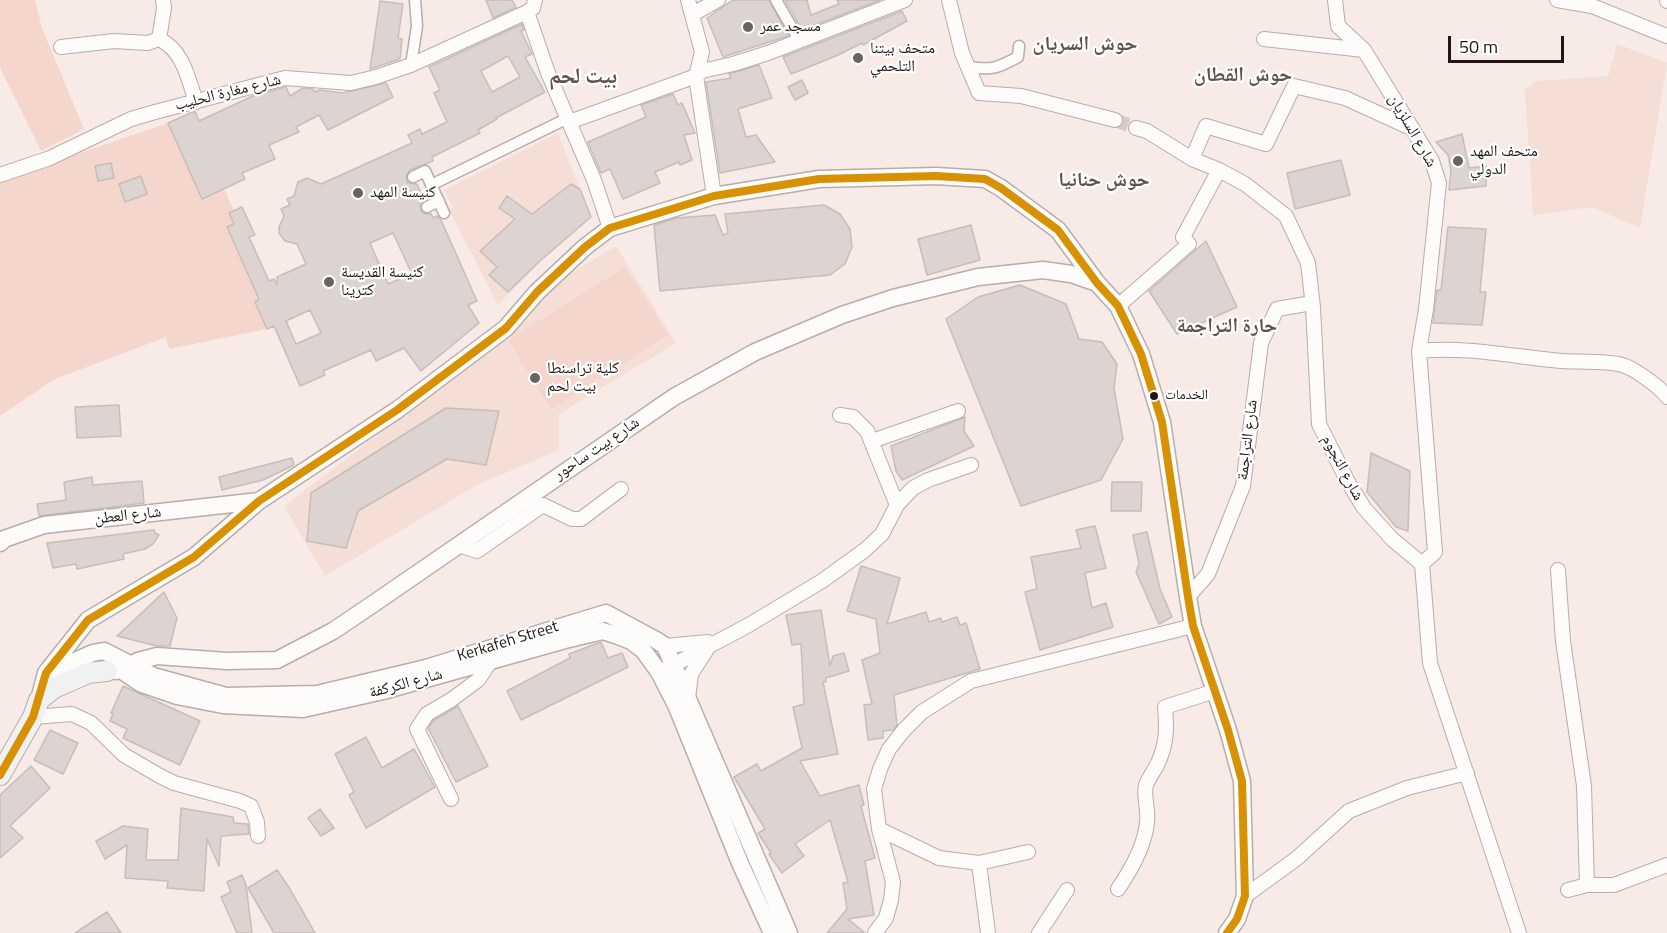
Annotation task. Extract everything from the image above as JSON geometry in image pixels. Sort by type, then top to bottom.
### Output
[{"type":"main road","points":[[0,775],[36,708],[54,688],[88,673],[120,669]]},
{"type":"street","points":[[159,39],[164,8],[163,0]]},
{"type":"street","points":[[411,64],[417,26],[415,0]]},
{"type":"street","points":[[688,0],[702,52],[696,76],[714,196]]},
{"type":"street","points":[[693,15],[718,0]]},
{"type":"street","points":[[776,0],[799,40]]},
{"type":"street","points":[[431,185],[566,119],[572,121],[696,76],[702,71],[742,62],[905,0]]},
{"type":"street","points":[[949,0],[962,53],[979,93],[1021,96],[1115,120]]},
{"type":"street","name":"شارع السلزيان","points":[[1335,0],[1338,26],[1364,50],[1432,161],[1439,183],[1426,309],[1419,351],[1435,552],[1422,564]]},
{"type":"street","points":[[1557,0],[1592,6],[1667,36]]},
{"type":"street","points":[[531,6],[548,73],[594,180],[610,228]]},
{"type":"street","name":"شارع مغارة الحليب","points":[[0,175],[50,158],[131,119],[285,78],[351,83],[411,64],[531,6]]},
{"type":"street","points":[[61,47],[114,41],[148,43],[159,39],[171,44],[179,54],[196,102]]},
{"type":"street","points":[[1264,39],[1364,50]]},
{"type":"street","points":[[968,67],[990,70],[1003,65],[1018,57],[1019,46]]},
{"type":"street","points":[[1192,159],[1206,126],[1266,144],[1294,86],[1344,98],[1413,129]]},
{"type":"street","name":"شارع النجوم","points":[[1136,128],[1147,131],[1192,159],[1245,184],[1286,216],[1308,262],[1319,424],[1348,482],[1364,508],[1392,539],[1422,564]]},
{"type":"street","points":[[1118,306],[1189,244],[1183,237],[1219,170]]},
{"type":"street","points":[[414,177],[425,171],[444,213]]},
{"type":"street","points":[[258,836],[251,807],[240,801],[174,783],[158,776],[124,755],[91,723],[72,714],[36,708],[46,674],[88,620],[194,557],[259,501],[397,410],[506,328],[537,292],[585,247],[610,228],[714,196],[819,179],[936,176],[985,180],[1001,188],[1058,230],[1097,283],[1118,306],[1141,354],[1162,422],[1193,626],[1242,781],[1245,896],[1237,919],[1227,933]]},
{"type":"street","points":[[427,207],[439,201]]},
{"type":"street","name":"شارع بيت ساحور","points":[[120,669],[157,656],[227,662],[277,660],[333,631],[674,397],[755,352],[842,315],[893,298],[978,277],[1043,270],[1071,274],[1097,283]]},
{"type":"street","name":"شارع التراجمة","points":[[1188,597],[1208,574],[1243,486],[1261,343],[1277,309],[1312,303]]},
{"type":"street","points":[[1419,351],[1443,348],[1488,351],[1561,361],[1623,365],[1661,388],[1667,397]]},
{"type":"street","points":[[872,441],[958,411]]},
{"type":"street","points":[[840,415],[852,417],[860,423],[872,441],[897,505]]},
{"type":"street","points":[[666,669],[747,626],[822,581],[859,555],[882,534],[897,505],[913,488],[928,480],[971,465]]},
{"type":"street","points":[[459,545],[477,551],[543,505],[572,519],[581,519],[621,489]]},
{"type":"street","name":"شارع العطن","points":[[0,543],[4,539],[44,525],[259,501]]},
{"type":"street","points":[[1422,564],[1430,663],[1519,933]]},
{"type":"street","points":[[1558,570],[1563,641],[1584,786],[1587,885]]},
{"type":"street","name":"Kerkafeh Street","points":[[489,655],[606,613],[651,636],[665,646]]},
{"type":"street","points":[[88,620],[83,641],[86,660],[93,666],[120,669]]},
{"type":"street","points":[[875,933],[886,918],[893,882],[879,830],[874,789],[889,749],[922,712],[971,681],[1193,626]]},
{"type":"street","name":"شارع الكركفة","points":[[120,669],[142,684],[177,696],[223,705],[303,708],[383,691],[489,655],[603,631],[631,641],[666,669],[676,705],[740,863],[772,933]]},
{"type":"street","points":[[716,641],[665,646],[666,669],[688,698],[789,933]]},
{"type":"street","points":[[688,698],[688,685],[695,665],[716,641]]},
{"type":"street","points":[[46,674],[93,652],[104,651],[120,669]]},
{"type":"street","points":[[451,799],[417,729],[427,714],[478,680],[489,655]]},
{"type":"street","points":[[1118,890],[1142,845],[1147,822],[1146,784],[1161,758],[1165,745],[1167,729],[1165,707],[1215,691]]},
{"type":"street","points":[[1245,896],[1296,859],[1349,811],[1407,788],[1467,773]]},
{"type":"street","points":[[879,830],[939,858],[979,863],[1028,852]]},
{"type":"street","points":[[979,863],[988,933]]},
{"type":"street","points":[[1568,890],[1587,885],[1614,885],[1667,864]]},
{"type":"street","points":[[1039,933],[1067,890]]},
{"type":"shaded area","points":[[0,0],[35,0],[42,28],[84,129],[41,151],[0,68]]},
{"type":"shaded area","points":[[1617,44],[1667,63],[1640,228],[1592,207],[1533,215],[1525,90],[1537,81],[1608,76]]},
{"type":"shaded area","points":[[168,123],[202,199],[224,188],[234,211],[234,224],[227,228],[259,299],[255,302],[267,329],[169,349],[166,337],[53,380],[0,416],[0,180]]},
{"type":"shaded area","points":[[558,133],[591,217],[541,260],[498,305],[449,210],[453,208],[444,190]]},
{"type":"shaded area","name":"كلية تراسنطا بيت لحم","points":[[616,246],[676,343],[559,414],[559,450],[477,485],[325,576],[284,506],[508,336],[564,277]]},
{"type":"shaded area","points":[[625,267],[668,335],[551,409],[508,340]]},
{"type":"building","points":[[486,0],[512,0],[516,7],[493,18]]},
{"type":"building","name":"مسجد عمر","points":[[733,0],[769,0],[788,36],[723,57],[707,18]]},
{"type":"building","points":[[785,0],[807,0],[811,15],[839,4],[837,0],[880,0],[802,30]]},
{"type":"building","points":[[380,1],[403,4],[398,38],[402,39],[400,59],[370,69]]},
{"type":"building","points":[[902,11],[907,21],[863,45],[862,43],[791,74],[783,57]]},
{"type":"building","points":[[522,24],[524,30],[521,31],[532,54],[525,57],[545,92],[496,118],[478,130],[480,133],[432,157],[433,161],[410,170],[406,176],[408,183],[417,184],[424,200],[420,203],[421,211],[431,214],[433,218],[437,216],[441,220],[477,301],[468,305],[479,323],[421,371],[404,348],[376,361],[371,350],[323,371],[325,375],[300,386],[274,326],[267,329],[255,302],[259,299],[227,227],[234,224],[229,213],[242,207],[255,235],[249,237],[269,281],[274,279],[277,285],[277,277],[306,264],[297,244],[285,241],[279,233],[284,216],[281,209],[290,205],[287,199],[294,196],[298,182],[307,178],[321,184],[412,143],[408,135],[420,129],[422,134],[447,122],[434,93],[440,90],[429,67]],"holes":[[[508,56],[520,77],[492,92],[481,71]],[[393,233],[412,274],[388,284],[370,243]],[[310,310],[321,333],[296,344],[286,321]]]},
{"type":"building","points":[[759,65],[772,98],[738,109],[746,137],[756,135],[775,162],[720,173],[706,82],[731,78],[729,74]]},
{"type":"building","points":[[802,80],[808,93],[795,100],[788,87]]},
{"type":"building","points":[[386,83],[393,97],[328,130],[319,115],[296,127],[299,132],[269,145],[275,159],[242,173],[245,179],[202,199],[168,123],[195,111],[199,121],[255,95],[286,87],[290,96],[303,88],[313,89],[315,92],[320,90],[342,93]]},
{"type":"building","points":[[673,94],[678,105],[682,103],[695,133],[684,135],[692,160],[680,165],[679,162],[655,172],[660,183],[623,199],[610,169],[601,173],[588,142],[646,117],[641,105]]},
{"type":"building","name":"متحف المهد الدولي","points":[[1462,134],[1469,168],[1486,166],[1486,186],[1449,190],[1451,170],[1448,155],[1436,142]]},
{"type":"building","points":[[1341,160],[1350,195],[1295,209],[1287,173]]},
{"type":"building","points":[[111,163],[114,178],[98,181],[95,166]]},
{"type":"building","points":[[141,176],[147,194],[125,202],[119,184]]},
{"type":"building","points":[[571,184],[580,189],[591,217],[508,292],[489,275],[497,267],[480,251],[515,219],[499,208],[507,196],[532,214]]},
{"type":"building","points":[[824,205],[840,214],[850,229],[852,247],[845,264],[830,275],[660,291],[654,225],[677,218],[715,215],[723,235],[728,233],[725,214]]},
{"type":"building","points":[[971,225],[980,260],[927,275],[918,239]]},
{"type":"building","points":[[1448,227],[1486,229],[1480,292],[1486,292],[1482,325],[1433,323],[1437,290],[1441,290]]},
{"type":"building","points":[[1206,241],[1237,307],[1177,334],[1149,291]]},
{"type":"building","points":[[1020,285],[1066,304],[1079,339],[1102,342],[1117,364],[1114,388],[1123,439],[1101,480],[1021,506],[946,319],[978,297]]},
{"type":"building","points":[[119,405],[121,436],[77,438],[75,407]]},
{"type":"building","points":[[446,408],[499,411],[486,465],[447,459],[358,511],[346,548],[307,541],[311,493]]},
{"type":"building","points":[[965,417],[964,431],[974,446],[902,480],[896,471],[891,446]]},
{"type":"building","points":[[1371,453],[1410,471],[1408,531],[1396,527],[1367,492]]},
{"type":"building","points":[[292,458],[294,465],[263,480],[222,490],[219,477]]},
{"type":"building","points":[[92,477],[93,485],[142,481],[144,503],[39,516],[37,504],[66,500],[64,482]]},
{"type":"building","points":[[1112,482],[1142,482],[1141,511],[1111,511]]},
{"type":"building","points":[[1095,526],[1106,568],[1085,573],[1092,608],[1106,603],[1113,627],[1040,650],[1025,592],[1037,589],[1031,557],[1081,548],[1076,530]]},
{"type":"building","points":[[154,530],[159,535],[153,544],[145,549],[123,554],[124,559],[77,569],[76,564],[53,568],[47,543]]},
{"type":"building","points":[[1147,532],[1160,589],[1172,617],[1159,624],[1136,572],[1139,564],[1133,535]]},
{"type":"building","points":[[861,566],[900,578],[887,624],[926,612],[929,622],[941,618],[942,622],[957,617],[960,625],[966,623],[980,669],[894,695],[897,725],[893,730],[883,731],[883,738],[868,740],[864,705],[872,704],[862,660],[880,653],[876,619],[847,611]]},
{"type":"building","points":[[164,592],[177,618],[170,646],[157,646],[117,636]]},
{"type":"building","points":[[821,610],[830,666],[833,656],[844,653],[849,671],[826,678],[826,682],[823,682],[838,754],[800,761],[820,796],[859,785],[864,805],[861,806],[875,858],[865,861],[874,915],[848,919],[865,933],[827,933],[847,909],[843,883],[848,882],[830,820],[795,844],[804,856],[782,873],[758,833],[765,829],[734,777],[757,764],[761,771],[802,748],[793,707],[804,704],[801,644],[792,645],[786,615]]},
{"type":"building","points":[[601,642],[608,658],[622,653],[628,667],[521,720],[507,691],[570,658],[569,654]]},
{"type":"building","points":[[123,686],[200,721],[180,765],[123,738],[127,729],[110,721],[113,714],[111,713]]},
{"type":"building","points":[[458,706],[488,766],[456,782],[428,728],[433,721]]},
{"type":"building","points":[[50,730],[78,743],[63,774],[34,760]]},
{"type":"building","points":[[366,737],[382,768],[414,749],[435,787],[366,828],[349,795],[354,792],[335,754]]},
{"type":"building","points":[[31,766],[50,788],[10,826],[23,838],[0,858],[0,795]]},
{"type":"building","points":[[181,808],[233,817],[234,823],[248,824],[249,834],[221,836],[219,866],[207,839],[204,891],[167,888],[168,881],[125,878],[127,845],[105,859],[96,841],[123,826],[148,829],[146,860],[178,860]]},
{"type":"building","points":[[320,809],[334,828],[321,836],[308,818]]},
{"type":"building","points":[[277,870],[315,933],[274,933],[248,888]]},
{"type":"building","points":[[242,875],[246,885],[252,933],[237,933],[221,897],[231,892],[227,882]]},
{"type":"building","points":[[107,912],[121,933],[75,933]]},
{"type":"tunnel","points":[[1115,120],[1136,128]]},
{"type":"transit line","points":[[0,775],[33,717],[46,673],[88,620],[194,557],[259,501],[397,410],[506,328],[537,292],[585,247],[610,228],[714,196],[819,179],[936,176],[985,179],[1058,230],[1097,283],[1118,306],[1141,354],[1162,422],[1193,626],[1228,730],[1242,781],[1245,896],[1237,919],[1227,933]]},
{"type":"place","name":"مسجد عمر","points":[[748,27]]},
{"type":"place","name":"متحف بيتنا التلحمي","points":[[858,58]]},
{"type":"place","name":"متحف المهد الدولي","points":[[1458,161]]},
{"type":"place","name":"كنيسة المهد","points":[[358,193]]},
{"type":"place","name":"كنيسة القديسة كترينا","points":[[329,282]]},
{"type":"place","name":"كلية تراسنطا بيت لحم","points":[[535,378]]},
{"type":"place","name":"الخدمات","points":[[1154,396]]},
{"type":"district","name":"حوش السريان","points":[[1085,45]]},
{"type":"district","name":"حوش القطان","points":[[1243,76]]},
{"type":"district","name":"بيت لحم","points":[[583,78]]},
{"type":"district","name":"حوش حنانيا","points":[[1104,181]]},
{"type":"district","name":"حارة التراجمة","points":[[1227,327]]}]
